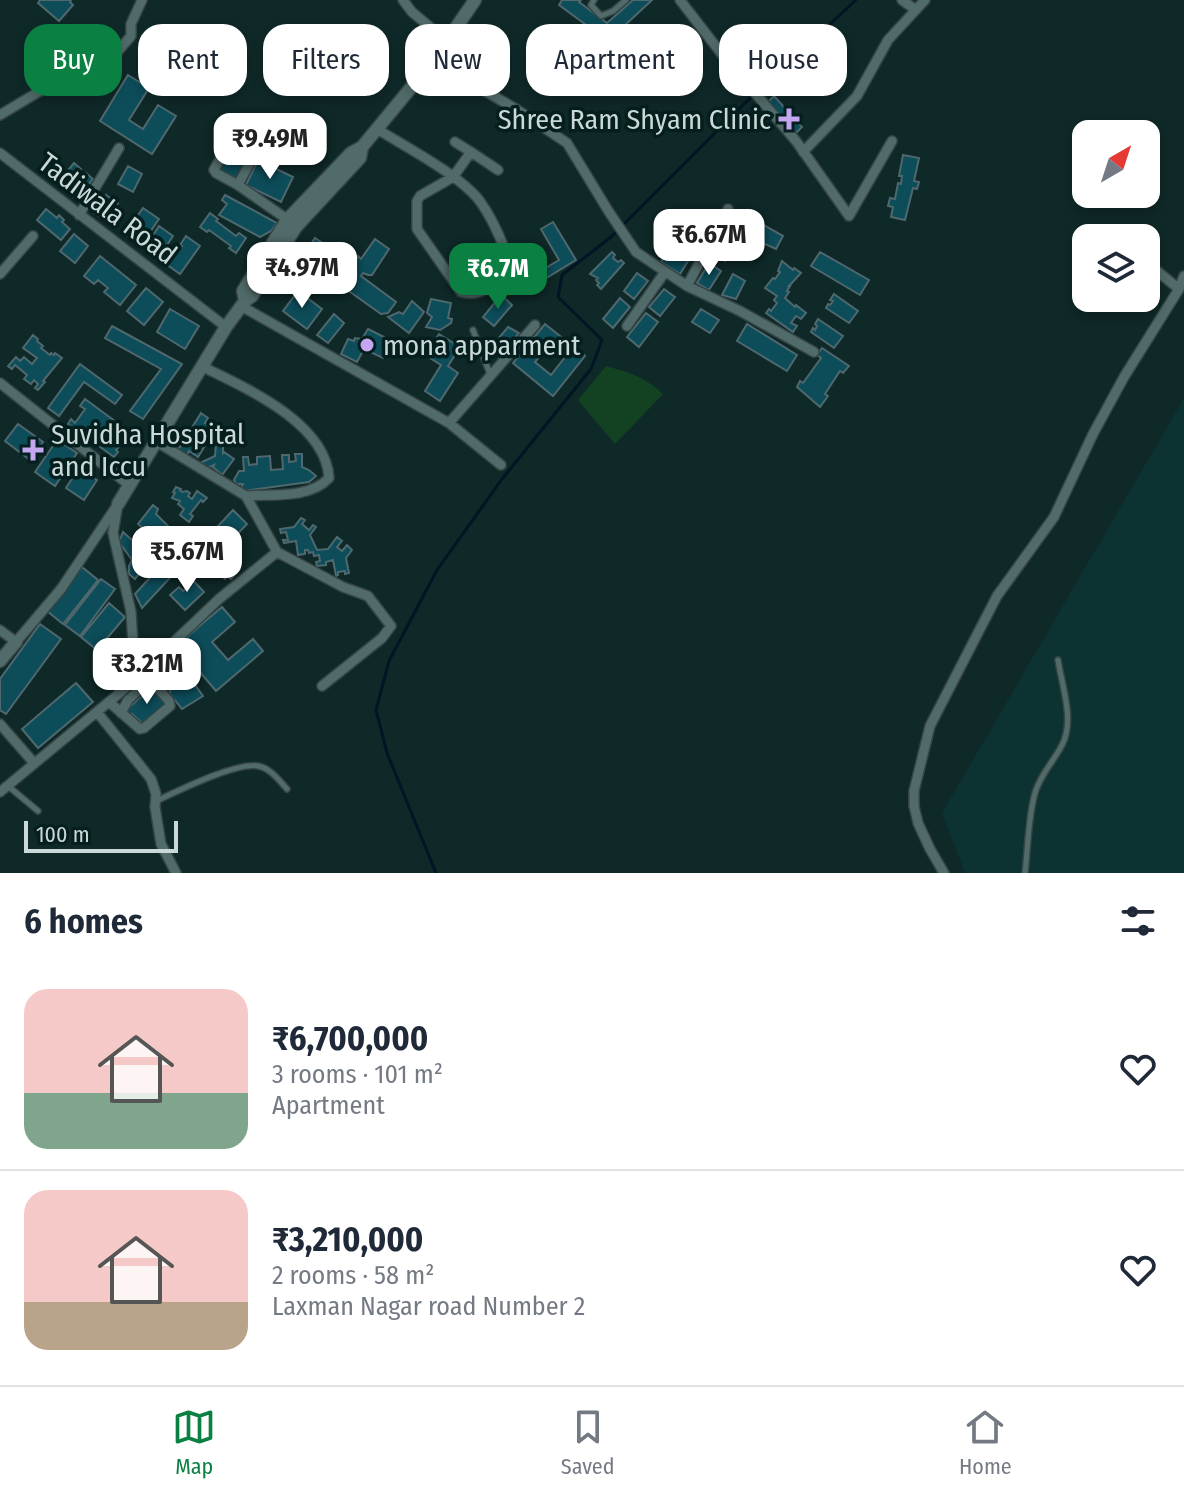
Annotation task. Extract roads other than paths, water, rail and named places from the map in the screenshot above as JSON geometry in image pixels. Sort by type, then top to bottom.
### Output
[{"type":"street","points":[[0,115],[70,73],[112,58],[131,36],[131,24],[142,0]]},
{"type":"street","points":[[403,0],[426,24]]},
{"type":"street","points":[[460,24],[475,0]]},
{"type":"street","points":[[680,0],[803,152],[849,216],[892,141]]},
{"type":"street","points":[[902,0],[916,10]]},
{"type":"street","points":[[803,152],[857,96],[888,40],[925,0]]},
{"type":"street","points":[[0,661],[61,589],[118,504],[243,304],[243,291],[292,223],[405,95]]},
{"type":"street","points":[[494,96],[567,143],[636,252],[687,286],[814,352]]},
{"type":"street","points":[[238,185],[265,134],[264,130],[244,120],[214,170],[292,223]]},
{"type":"street","points":[[377,129],[453,177],[478,199],[501,237],[511,267],[498,283],[472,295],[461,292],[417,229],[417,201],[420,196],[453,177],[471,152]]},
{"type":"street","points":[[455,142],[498,170]]},
{"type":"street","points":[[79,215],[119,148]]},
{"type":"street","name":"Tadiwala Road","points":[[0,153],[226,327]]},
{"type":"street","points":[[687,286],[728,209]]},
{"type":"street","points":[[0,274],[33,236]]},
{"type":"street","points":[[627,326],[665,272]]},
{"type":"street","points":[[1160,273],[1179,289]]},
{"type":"street","points":[[944,873],[924,836],[914,806],[914,791],[930,726],[997,596],[1054,517],[1093,434],[1184,276]]},
{"type":"street","points":[[243,304],[449,423],[501,465]]},
{"type":"street","points":[[449,423],[534,324]]},
{"type":"street","points":[[203,367],[258,395],[292,419],[311,436],[328,463],[329,478],[309,492],[246,496]]},
{"type":"street","points":[[0,383],[129,485]]},
{"type":"street","points":[[157,442],[246,496],[277,552],[343,587],[368,596],[391,626],[382,638],[322,686]]},
{"type":"street","points":[[109,702],[140,729],[170,706],[150,680],[140,673],[131,612],[113,533],[118,504]]},
{"type":"street","points":[[3,789],[109,702],[219,599],[277,552]]},
{"type":"street","points":[[0,630],[16,642]]},
{"type":"street","points":[[121,713],[128,700],[150,680]]},
{"type":"street","points":[[97,712],[151,779],[156,794],[161,844],[176,873]]},
{"type":"street","points":[[0,724],[34,763]]},
{"type":"lane","points":[[594,0],[591,5],[601,16],[626,0]]},
{"type":"lane","points":[[473,330],[491,375]]},
{"type":"lane","points":[[1025,873],[1035,791],[1067,733],[1058,660]]},
{"type":"lane","points":[[155,801],[211,776],[250,766],[260,766],[272,773],[287,789]]},
{"type":"lane","points":[[3,789],[38,811]]},
{"type":"waterway","points":[[436,873],[387,753],[376,710],[389,661],[437,570],[502,479],[591,369],[602,340],[558,297],[562,275],[611,237],[746,102],[856,0]]},
{"type":"place","name":"Shree Ram Shyam Clinic","points":[[789,119]]},
{"type":"place","name":"mona apparment","points":[[367,345]]},
{"type":"place","name":"Suvidha Hospital and Iccu","points":[[33,450]]}]
